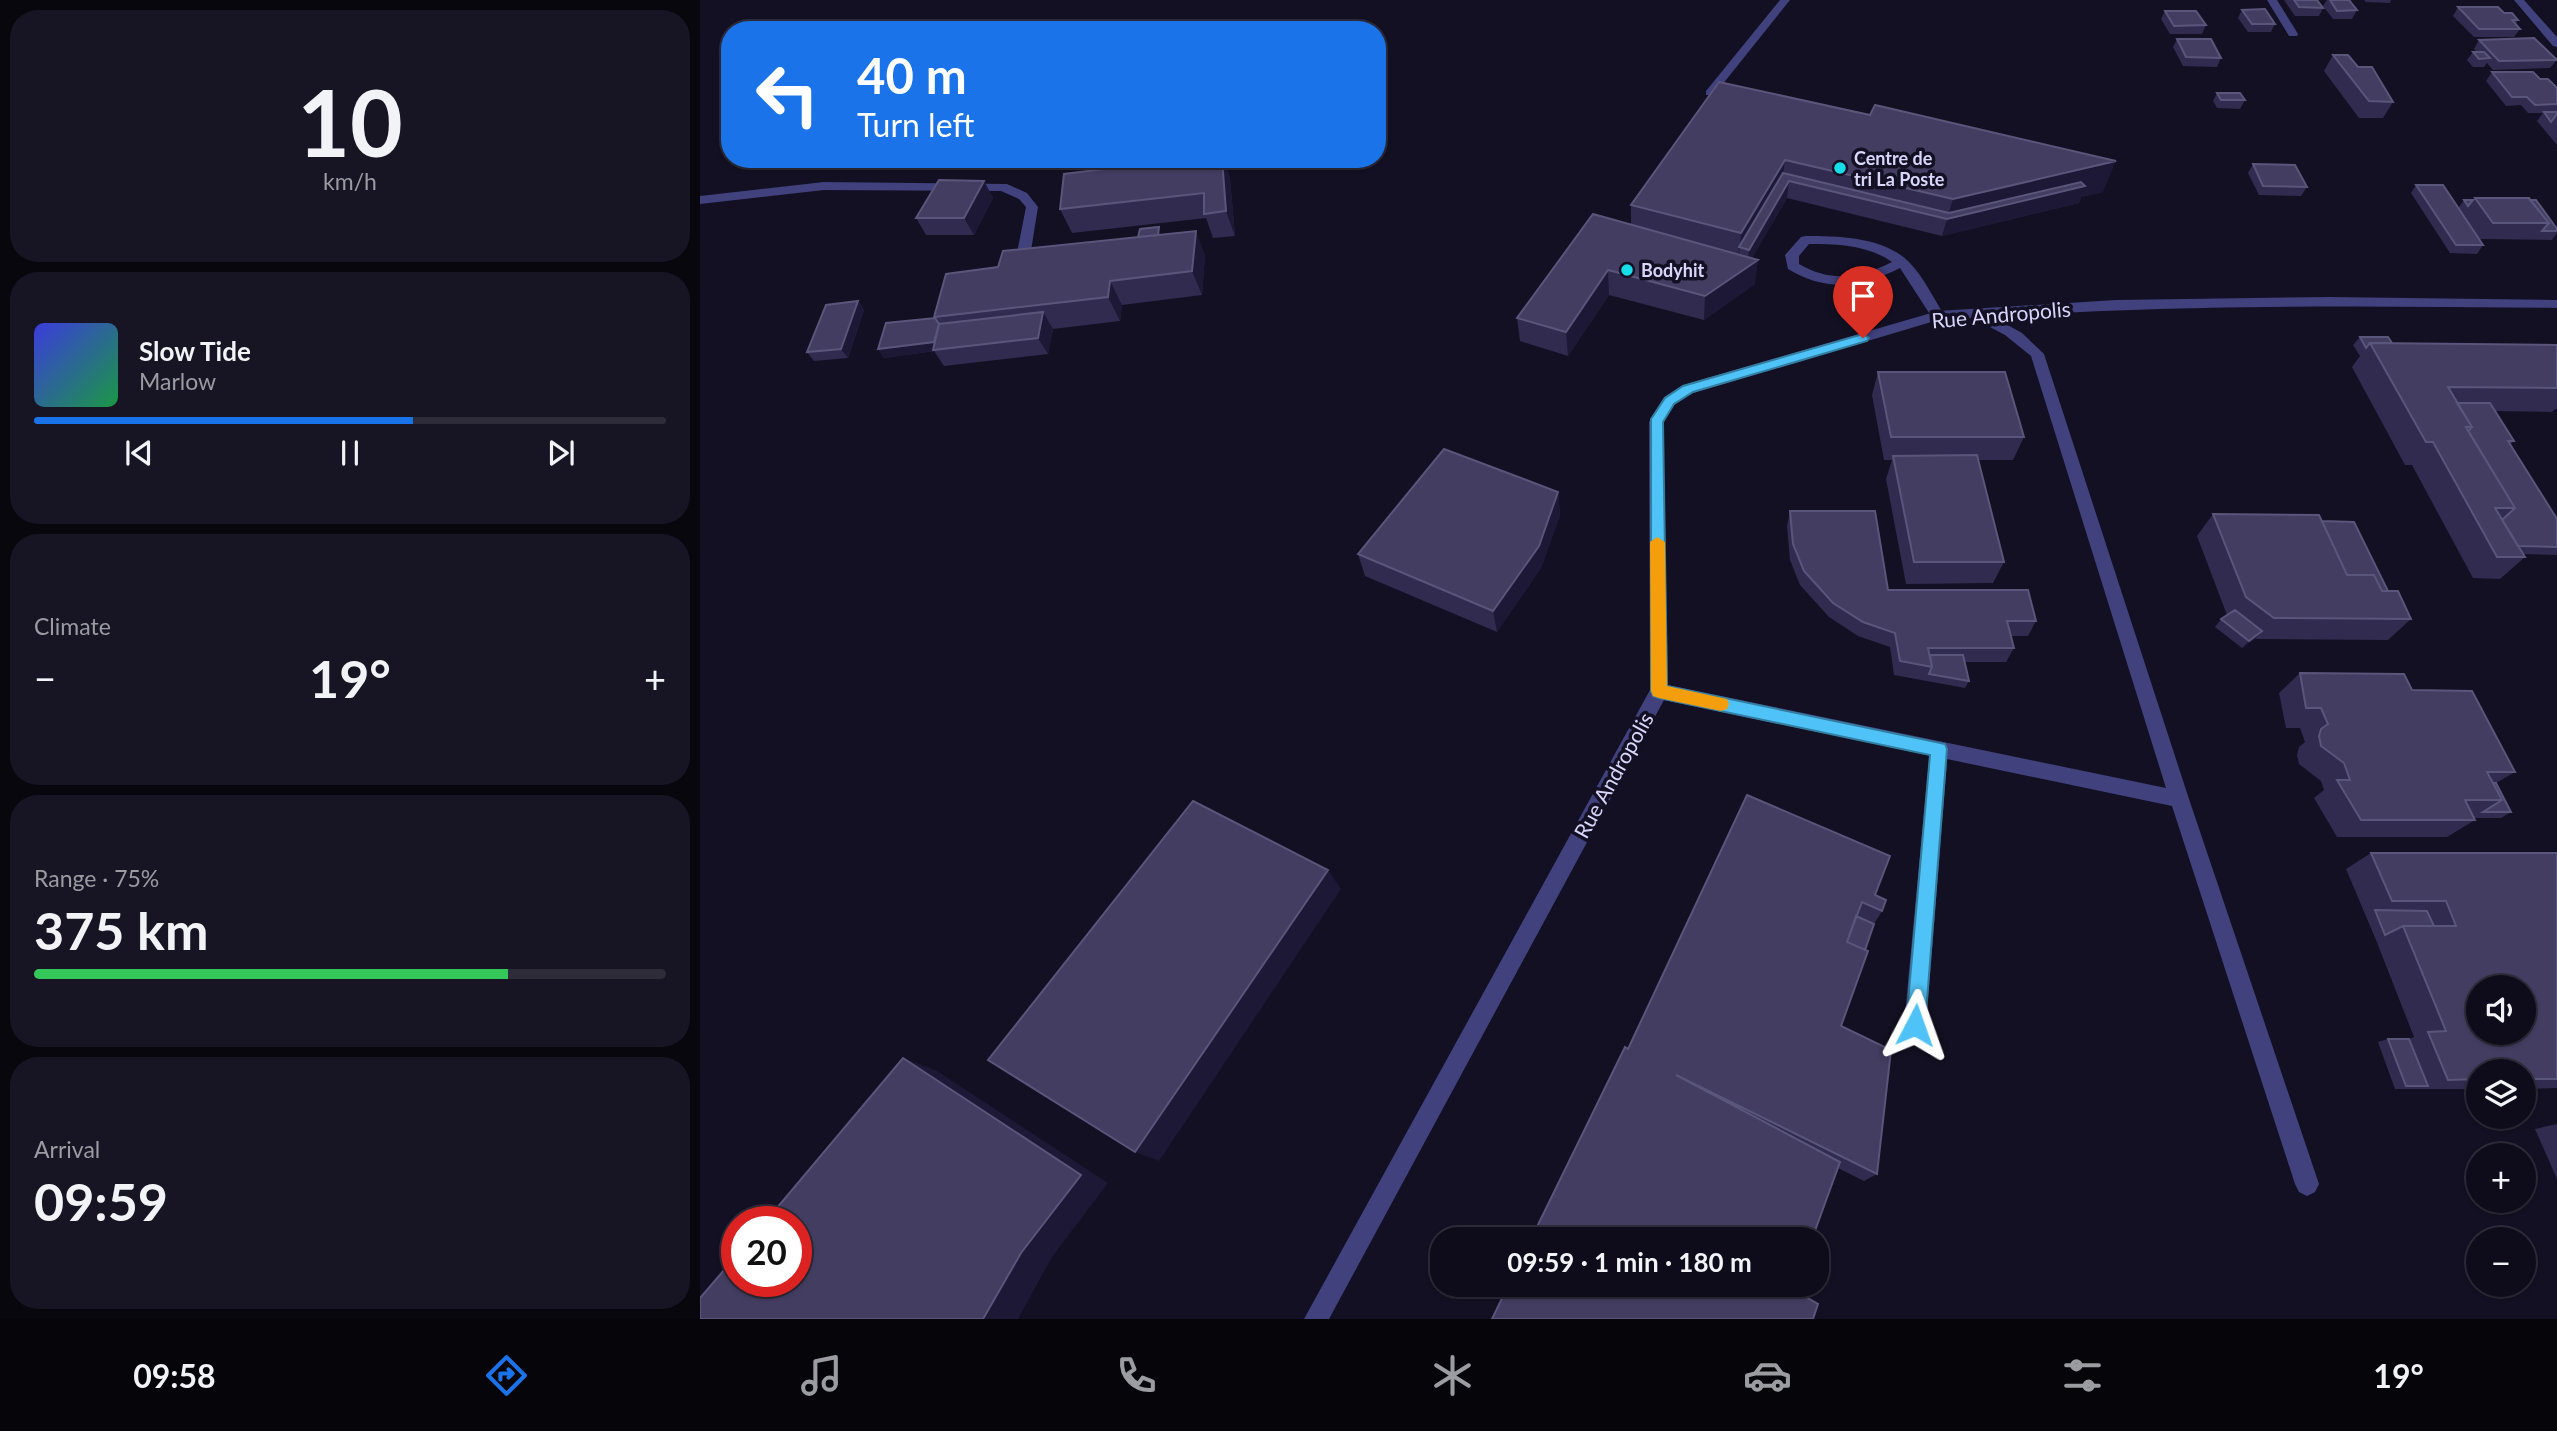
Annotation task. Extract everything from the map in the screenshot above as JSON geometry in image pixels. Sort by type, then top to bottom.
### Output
[{"type":"street","points":[[1710,93],[1785,0]]},
{"type":"street","points":[[2272,0],[2293,34]]},
{"type":"street","points":[[2519,0],[2557,44]]},
{"type":"street","points":[[700,200],[824,186],[1003,187],[1023,197],[1032,206],[1023,263]]},
{"type":"street","points":[[1902,262],[1871,278],[1828,282],[1809,277],[1793,266],[1792,255],[1806,240],[1841,240],[1877,249],[1902,262],[1938,316]]},
{"type":"street","name":"Rue Andropolis","points":[[1316,1319],[1659,691],[1656,422],[1670,401],[1688,389],[1938,316],[2116,304],[2330,301],[2557,304]]},
{"type":"street","points":[[1972,313],[2000,324],[2020,337],[2037,354],[2179,799],[2307,1184]]},
{"type":"street","points":[[1659,691],[2179,799]]},
{"type":"street","points":[[1915,1025],[1939,749]]},
{"type":"building","points":[[2294,0],[2317,0],[2323,8],[2299,7]]},
{"type":"building","points":[[2330,0],[2349,0],[2357,10],[2337,11]]},
{"type":"building","points":[[2458,7],[2498,7],[2504,13],[2512,13],[2518,20],[2512,20],[2520,29],[2479,29]]},
{"type":"building","points":[[2265,9],[2275,24],[2252,24],[2242,10]]},
{"type":"building","points":[[2165,11],[2196,11],[2206,25],[2174,26]]},
{"type":"building","points":[[2534,38],[2557,60],[2499,61],[2479,40]]},
{"type":"building","points":[[2177,39],[2211,39],[2221,58],[2186,57]]},
{"type":"building","points":[[2473,52],[2484,52],[2490,58],[2479,59]]},
{"type":"building","points":[[2333,55],[2348,55],[2358,67],[2372,67],[2393,102],[2369,101]]},
{"type":"building","points":[[2492,72],[2533,72],[2540,79],[2548,79],[2557,88],[2557,104],[2535,105],[2527,97],[2512,97]]},
{"type":"building","points":[[1719,82],[1870,115],[1875,105],[2116,161],[1953,199],[1785,160],[1741,233],[1631,205]]},
{"type":"building","points":[[2217,93],[2240,93],[2245,100],[2221,100]]},
{"type":"building","points":[[2544,112],[2557,112],[2557,114],[2551,122]]},
{"type":"building","points":[[2253,164],[2295,165],[2307,187],[2263,186]]},
{"type":"building","points":[[1113,168],[1223,168],[1226,211],[1204,214],[1204,193],[1060,209],[1064,174]]},
{"type":"building","points":[[1783,173],[1949,213],[2081,182],[2085,186],[1947,219],[1789,181],[1749,250],[1739,247]]},
{"type":"building","points":[[939,180],[984,181],[964,218],[916,218]]},
{"type":"building","points":[[2416,185],[2443,185],[2483,245],[2456,245]]},
{"type":"building","points":[[2475,198],[2529,198],[2549,223],[2493,223]]},
{"type":"building","points":[[2530,200],[2536,200],[2557,231],[2542,231],[2549,223]]},
{"type":"building","points":[[1593,214],[1758,260],[1705,296],[1608,270],[1566,332],[1517,318]]},
{"type":"building","points":[[1159,227],[1158,235],[1138,237],[1140,229]]},
{"type":"building","points":[[1196,231],[1192,271],[1110,281],[1108,297],[934,317],[946,274],[998,267],[1003,251]]},
{"type":"building","points":[[858,301],[841,349],[807,352],[826,305]]},
{"type":"building","points":[[1043,312],[1038,338],[933,350],[939,324]]},
{"type":"building","points":[[935,318],[939,324],[934,342],[878,349],[886,323]]},
{"type":"building","points":[[2360,337],[2388,337],[2392,343],[2370,343],[2366,348]]},
{"type":"building","points":[[2370,343],[2557,345],[2557,388],[2448,387],[2472,427],[2466,427],[2515,508],[2495,508],[2525,557],[2497,557],[2433,442],[2426,442]]},
{"type":"building","points":[[1878,372],[2005,372],[2024,437],[1891,437]]},
{"type":"building","points":[[2457,403],[2490,403],[2514,441],[2508,441],[2557,519],[2557,547],[2518,546],[2502,520],[2515,508],[2468,431],[2472,427]]},
{"type":"building","points":[[1444,449],[1558,492],[1539,546],[1493,611],[1358,554]]},
{"type":"building","points":[[1977,455],[2004,562],[1914,562],[1893,456]]},
{"type":"building","points":[[1790,511],[1875,511],[1888,590],[2028,590],[2036,621],[2007,621],[2014,648],[1928,648],[1932,667],[1900,661],[1895,633],[1863,622],[1833,603],[1804,571],[1793,544]]},
{"type":"building","points":[[2213,514],[2319,515],[2347,575],[2374,575],[2382,591],[2398,591],[2411,619],[2274,618],[2246,597]]},
{"type":"building","points":[[2322,521],[2354,522],[2388,591],[2382,591],[2374,575],[2347,575]]},
{"type":"building","points":[[2235,610],[2262,631],[2249,641],[2221,619]]},
{"type":"building","points":[[1930,655],[1963,655],[1969,681],[1929,674],[1932,667]]},
{"type":"building","points":[[2300,673],[2404,674],[2412,690],[2472,691],[2515,772],[2487,772],[2502,800],[2465,800],[2475,820],[2361,820],[2337,780],[2350,780],[2344,763],[2321,746],[2321,729],[2328,724],[2321,708],[2306,708]]},
{"type":"building","points":[[2493,783],[2496,783],[2511,812],[2483,812],[2502,800]]},
{"type":"building","points":[[1747,795],[1890,856],[1875,895],[1886,900],[1882,911],[1862,902],[1847,942],[1868,951],[1841,1026],[1891,1050],[1877,1174],[1676,1075],[1840,1162],[1816,1227],[1537,1227],[1625,1047],[1628,1049]]},
{"type":"building","points":[[1193,801],[1328,870],[1135,1152],[988,1060]]},
{"type":"building","points":[[2371,853],[2557,853],[2557,1079],[2536,1079],[2536,1059],[2466,1059],[2466,1079],[2448,1080],[2428,1032],[2446,1031],[2403,926],[2456,926],[2446,901],[2392,901]]},
{"type":"building","points":[[2375,910],[2427,911],[2434,926],[2403,926],[2385,935]]},
{"type":"building","points":[[1856,916],[1874,924],[1865,950],[1847,942]]},
{"type":"building","points":[[2388,1039],[2409,1039],[2428,1086],[2406,1086]]},
{"type":"building","points":[[903,1058],[1081,1175],[1021,1253],[983,1319],[700,1319],[700,1298],[721,1274],[721,1297],[812,1297],[812,1206],[778,1206]]},
{"type":"building","points":[[1503,1297],[1806,1297],[1818,1304],[1813,1319],[1492,1319]]},
{"type":"slow traffic","points":[[1657,542],[1659,691],[1721,704]]},
{"type":"place","name":"Centre de tri La Poste","points":[[1840,168]]},
{"type":"place","name":"Bodyhit","points":[[1627,270]]},
{"type":"route","points":[[1863,338],[1688,389],[1670,401],[1656,422],[1659,691],[1939,749],[1915,1025]]}]
